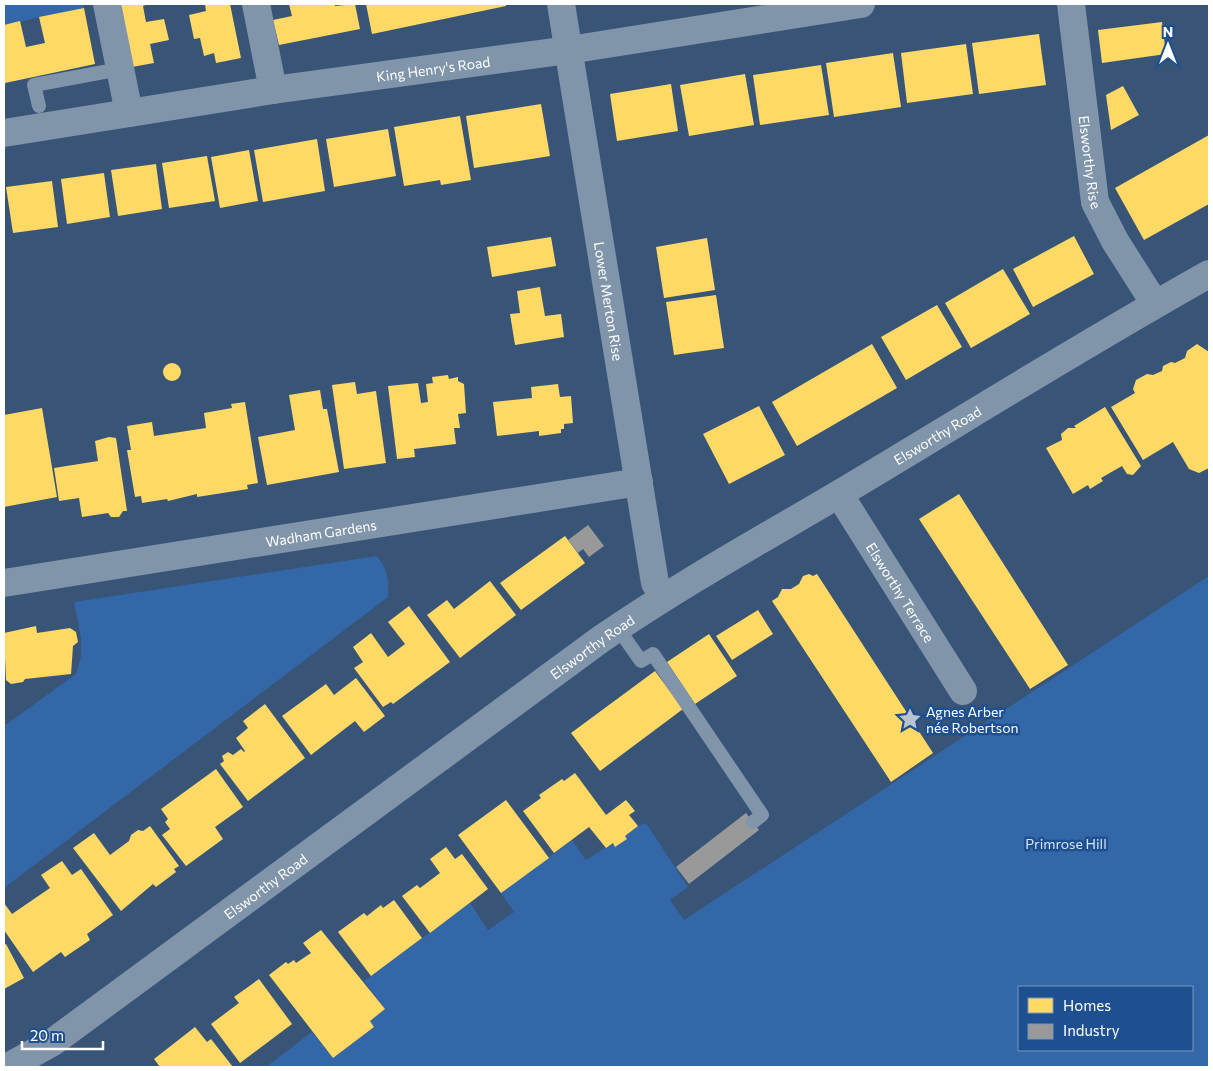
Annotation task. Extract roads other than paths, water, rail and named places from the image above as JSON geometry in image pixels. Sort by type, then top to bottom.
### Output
[{"type":"street","points":[[107,4],[129,113]]},
{"type":"street","points":[[256,4],[273,90]]},
{"type":"street","name":"Lower Merton Rise","points":[[561,4],[656,583],[663,596]]},
{"type":"street","name":"King Henry's Road","points":[[4,133],[273,90],[569,50],[861,4]]},
{"type":"street","name":"Elsworthy Rise","points":[[1072,4],[1095,202],[1115,241],[1155,304]]},
{"type":"street","name":"Elsworthy Road","points":[[8,1067],[53,1042],[663,596],[839,494],[1078,348],[1209,274]]},
{"type":"street","name":"Wadham Gardens","points":[[4,583],[639,482]]},
{"type":"street","name":"Elsworthy Terrace","points":[[839,494],[963,691]]},
{"type":"lane","points":[[39,106],[34,85],[120,69]]},
{"type":"lane","points":[[617,628],[641,661],[653,654],[762,815],[753,822]]},
{"type":"place","name":"Agnes Arber née Robertson","points":[[910,719]]},
{"type":"park label","name":"Primrose Hill","points":[[1066,843]]}]
